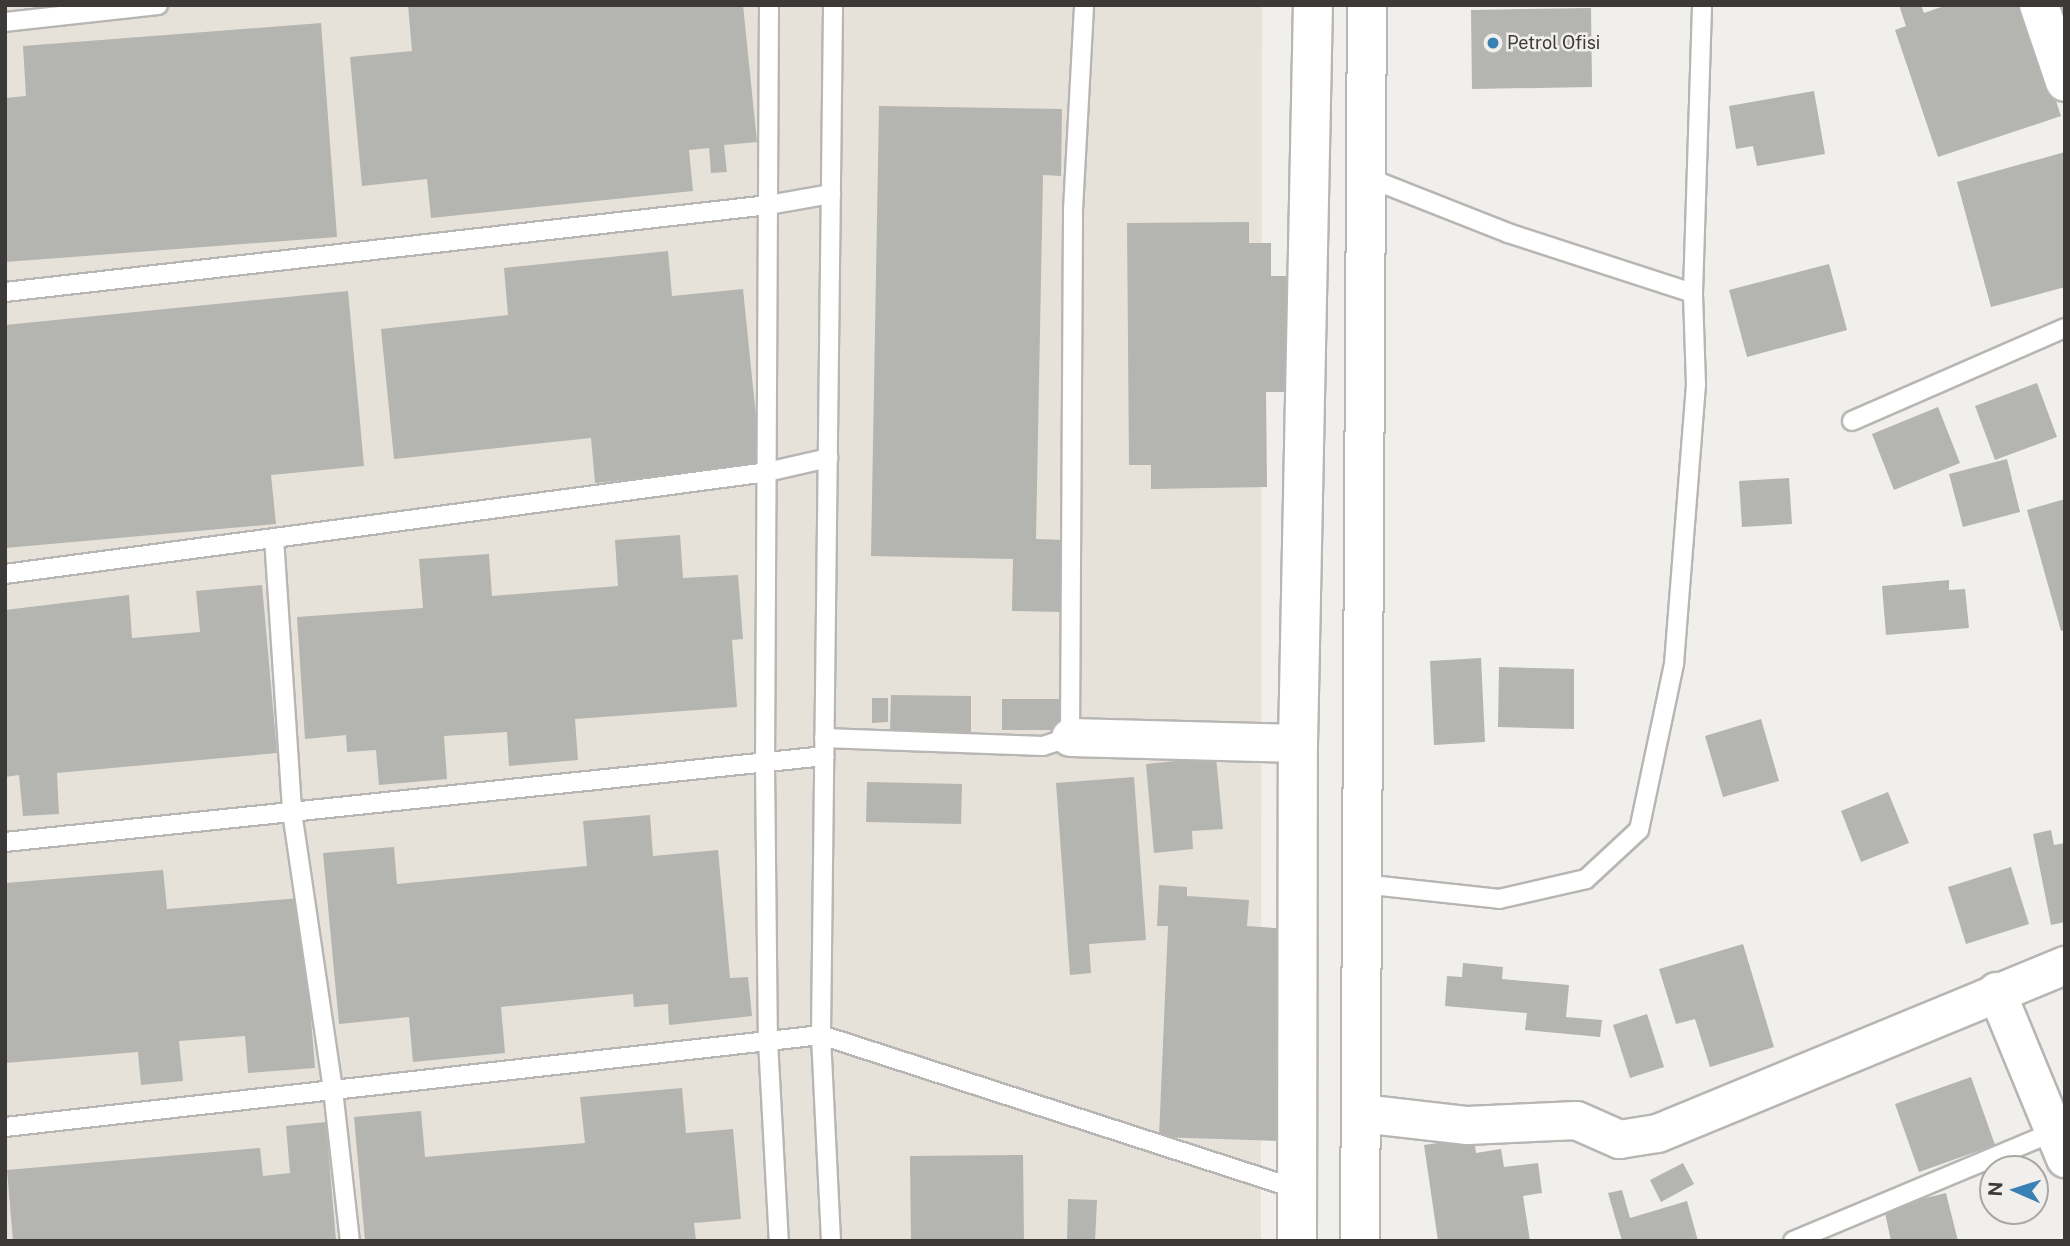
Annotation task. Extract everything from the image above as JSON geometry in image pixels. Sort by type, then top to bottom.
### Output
[{"type":"main road","points":[[1297,1241],[1298,743],[1313,5]]},
{"type":"main road","points":[[1360,1241],[1367,5]]},
{"type":"main road","points":[[2039,5],[2065,82]]},
{"type":"street","points":[[1070,737],[1298,743]]},
{"type":"street","points":[[1361,1113],[1467,1125],[1576,1120],[1619,1139],[1657,1133],[1996,991],[2065,965]]},
{"type":"street","points":[[1996,991],[2059,1145]]},
{"type":"lane","points":[[5,22],[158,5]]},
{"type":"lane","points":[[769,5],[765,763],[768,1041],[779,1241]]},
{"type":"lane","points":[[831,1241],[821,1035],[833,5]]},
{"type":"lane","points":[[824,738],[1043,746],[1070,737],[1073,210],[1084,5]]},
{"type":"lane","points":[[1362,884],[1499,899],[1586,879],[1639,830],[1674,664],[1696,385],[1693,293],[1702,5]]},
{"type":"lane","points":[[1366,177],[1508,233],[1693,293]]},
{"type":"lane","points":[[5,292],[768,205],[831,194]]},
{"type":"lane","points":[[1852,421],[2065,328]]},
{"type":"lane","points":[[5,574],[767,472],[828,457]]},
{"type":"lane","points":[[274,538],[292,812],[333,1090],[350,1241]]},
{"type":"lane","points":[[5,842],[824,757]]},
{"type":"lane","points":[[5,1127],[821,1035],[1297,1189]]},
{"type":"lane","points":[[1793,1241],[2059,1145]]},
{"type":"shaded area","points":[[5,5],[1262,5],[1261,1241],[5,1241]]},
{"type":"building","points":[[408,5],[743,5],[757,142],[724,145],[727,172],[711,173],[709,148],[689,150],[693,191],[431,218],[427,179],[362,186],[350,57],[412,51]]},
{"type":"building","points":[[1899,5],[1921,5],[1924,13],[1947,5],[2024,5],[2061,116],[1938,157],[1895,30],[1906,26]]},
{"type":"building","points":[[1591,8],[1592,87],[1472,89],[1471,10]]},
{"type":"building","points":[[321,23],[337,237],[5,262],[5,98],[26,96],[23,46]]},
{"type":"building","points":[[1814,91],[1825,154],[1757,166],[1753,146],[1736,149],[1729,106]]},
{"type":"building","points":[[879,106],[1062,109],[1061,176],[1043,175],[1036,539],[1064,540],[1063,612],[1012,611],[1013,559],[871,556]]},
{"type":"building","points":[[2065,152],[2065,287],[1991,307],[1957,182]]},
{"type":"building","points":[[1249,222],[1249,243],[1271,243],[1271,276],[1286,276],[1288,392],[1266,392],[1267,487],[1151,489],[1151,465],[1129,465],[1127,223]]},
{"type":"building","points":[[668,251],[672,296],[743,289],[761,466],[595,483],[591,438],[394,459],[381,329],[508,315],[504,268]]},
{"type":"building","points":[[1829,264],[1847,330],[1747,357],[1729,290]]},
{"type":"building","points":[[348,291],[364,466],[271,475],[276,524],[5,548],[5,325]]},
{"type":"building","points":[[2037,383],[2057,437],[1995,460],[1975,406]]},
{"type":"building","points":[[1938,407],[1960,463],[1894,490],[1872,434]]},
{"type":"building","points":[[2007,459],[2020,512],[1963,527],[1949,474]]},
{"type":"building","points":[[1789,478],[1792,524],[1742,527],[1739,481]]},
{"type":"building","points":[[2065,499],[2065,630],[2061,631],[2027,510]]},
{"type":"building","points":[[680,535],[683,578],[738,575],[743,639],[732,640],[737,707],[575,719],[578,760],[509,766],[507,732],[444,736],[447,779],[379,785],[376,750],[347,752],[346,735],[305,739],[297,617],[423,608],[419,559],[489,554],[492,596],[618,586],[615,540]]},
{"type":"building","points":[[1949,580],[1949,590],[1965,589],[1969,628],[1886,635],[1882,586]]},
{"type":"building","points":[[262,585],[277,753],[57,773],[59,814],[23,816],[19,775],[5,777],[5,610],[129,595],[132,638],[200,632],[196,591]]},
{"type":"building","points":[[1481,658],[1485,742],[1434,745],[1430,661]]},
{"type":"building","points":[[1499,667],[1574,669],[1574,729],[1498,727]]},
{"type":"building","points":[[891,695],[971,696],[971,732],[890,731]]},
{"type":"building","points":[[872,698],[888,698],[888,722],[872,723]]},
{"type":"building","points":[[1002,699],[1064,699],[1064,730],[1002,730]]},
{"type":"building","points":[[1761,719],[1779,781],[1723,797],[1705,736]]},
{"type":"building","points":[[1216,757],[1223,829],[1192,831],[1193,849],[1154,853],[1146,764]]},
{"type":"building","points":[[1134,777],[1146,940],[1089,944],[1091,973],[1070,975],[1056,783]]},
{"type":"building","points":[[867,782],[962,784],[961,824],[866,822]]},
{"type":"building","points":[[1888,792],[1909,843],[1861,862],[1841,811]]},
{"type":"building","points":[[650,815],[653,856],[718,850],[730,978],[748,977],[752,1016],[669,1025],[668,1004],[634,1007],[633,994],[501,1007],[505,1053],[413,1062],[409,1017],[339,1024],[323,853],[394,847],[397,884],[587,866],[583,821]]},
{"type":"building","points":[[2051,830],[2054,845],[2065,843],[2065,922],[2051,925],[2033,834]]},
{"type":"building","points":[[2011,867],[2029,924],[1966,944],[1948,887]]},
{"type":"building","points":[[163,870],[167,909],[301,898],[315,1068],[248,1073],[245,1036],[179,1041],[183,1081],[141,1085],[138,1052],[5,1063],[5,883]]},
{"type":"building","points":[[1159,885],[1187,887],[1187,896],[1249,900],[1247,926],[1289,929],[1278,1141],[1159,1137],[1168,926],[1157,926]]},
{"type":"building","points":[[1743,944],[1774,1047],[1710,1067],[1695,1019],[1676,1024],[1659,969]]},
{"type":"building","points":[[1463,963],[1503,967],[1502,979],[1569,985],[1566,1017],[1602,1020],[1600,1037],[1525,1030],[1527,1013],[1445,1006],[1447,976],[1462,977]]},
{"type":"building","points":[[1647,1014],[1664,1067],[1630,1078],[1613,1025]]},
{"type":"building","points":[[1971,1077],[1995,1145],[1919,1172],[1895,1104]]},
{"type":"building","points":[[682,1088],[686,1133],[733,1129],[741,1219],[694,1223],[696,1241],[365,1241],[354,1117],[421,1111],[425,1157],[585,1143],[580,1097]]},
{"type":"building","points":[[326,1122],[336,1241],[13,1241],[7,1170],[260,1148],[263,1176],[290,1173],[286,1126]]},
{"type":"building","points":[[1474,1138],[1476,1153],[1501,1149],[1504,1167],[1538,1163],[1542,1193],[1523,1196],[1530,1241],[1438,1241],[1424,1145]]},
{"type":"building","points":[[1023,1155],[1024,1241],[911,1241],[910,1156]]},
{"type":"building","points":[[1683,1163],[1694,1184],[1661,1202],[1650,1180]]},
{"type":"building","points":[[1622,1190],[1630,1218],[1687,1201],[1698,1241],[1622,1241],[1608,1193]]},
{"type":"building","points":[[1946,1193],[1958,1241],[1891,1241],[1884,1208]]},
{"type":"building","points":[[1068,1199],[1097,1200],[1095,1241],[1067,1241]]},
{"type":"place","name":"Petrol Ofisi","points":[[1493,43]]}]
